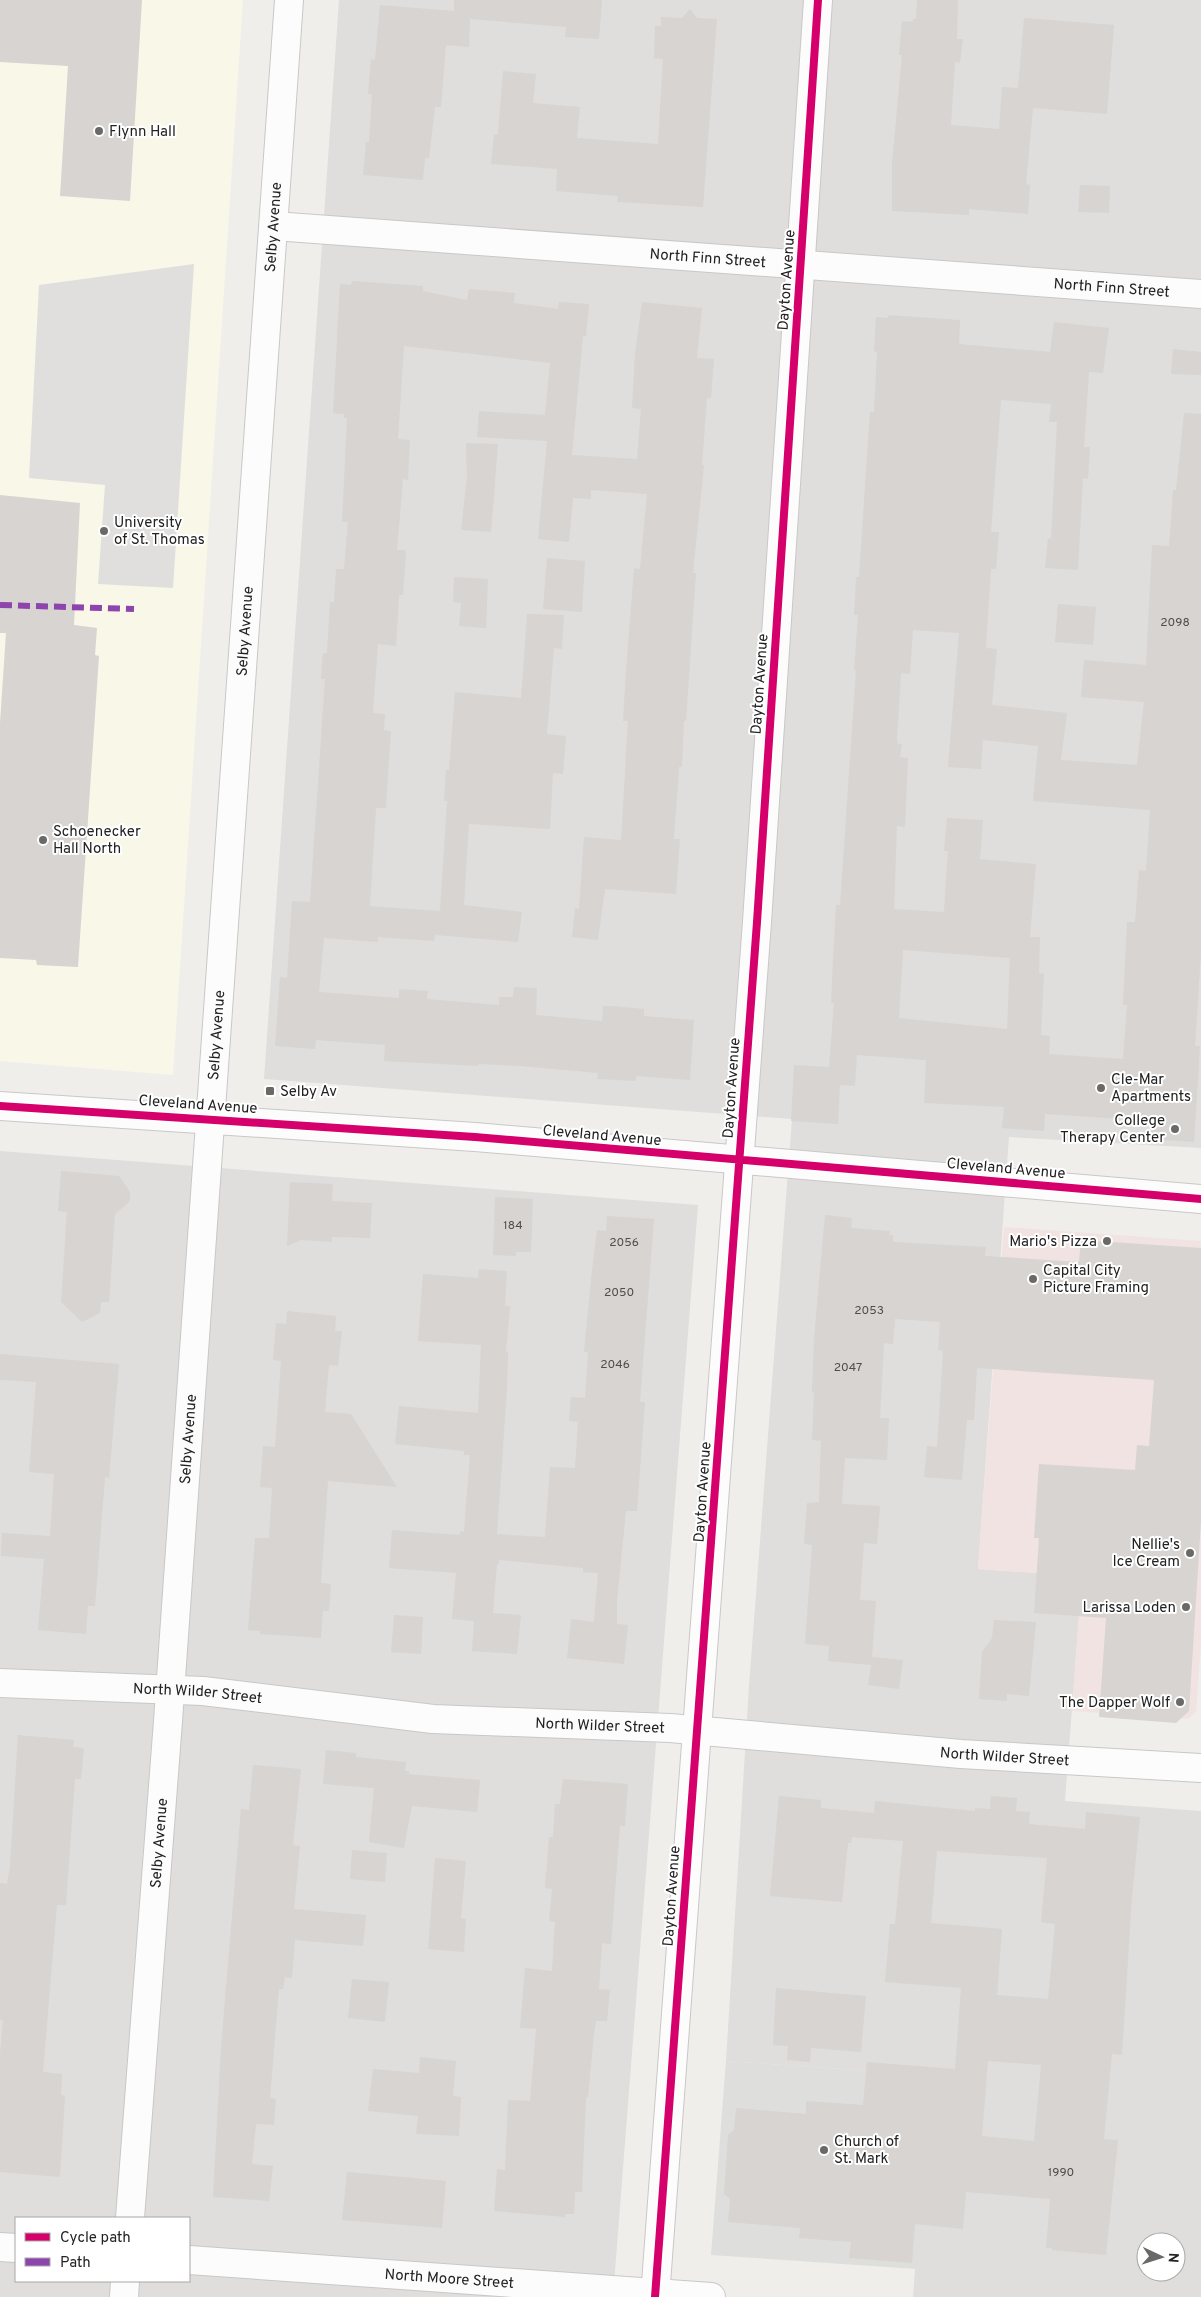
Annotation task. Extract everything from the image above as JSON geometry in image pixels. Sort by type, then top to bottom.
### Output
[{"type":"street","name":"Selby Avenue","points":[[130,2217],[170,1690],[289,0]]},
{"type":"street","name":"Dayton Avenue","points":[[655,2295],[740,1161],[818,0]]},
{"type":"street","name":"North Finn Street","points":[[274,226],[1201,294]]},
{"type":"street","name":"Cleveland Avenue","points":[[0,1106],[210,1118],[476,1137],[740,1161],[1000,1180],[1201,1199]]},
{"type":"street","name":"North Wilder Street","points":[[0,1682],[170,1690],[433,1718],[698,1730],[961,1754],[1201,1768]]},
{"type":"street","points":[[0,2247],[15,2248]]},
{"type":"street","name":"North Moore Street","points":[[190,2260],[655,2295],[712,2297]]},
{"type":"street","points":[[124,2297],[125,2282]]},
{"type":"shaded area","name":"University of St. Thomas","points":[[0,0],[243,0],[173,1075],[0,1061]]},
{"type":"shaded area","points":[[339,0],[1201,0],[1201,1148],[1009,1137],[978,1569],[1082,1576],[1065,1801],[1201,1811],[1201,2297],[913,2297],[929,2075],[726,2061],[749,1686],[792,1119],[264,1079]]},
{"type":"shaded area","points":[[194,264],[173,588],[98,584],[105,485],[29,478],[39,285]]},
{"type":"shaded area","points":[[0,1151],[698,1205],[613,2297],[0,2297]]},
{"type":"shaded area","points":[[1004,1227],[1201,1241],[1201,1643],[1196,1712],[1188,1719],[1072,1711],[1082,1576],[978,1569]]},
{"type":"shaded area","name":"Church of St. Mark","points":[[726,2061],[929,2075],[916,2269],[711,2255]]},
{"type":"building","name":"Flynn Hall","points":[[0,0],[142,0],[130,201],[60,196],[68,66],[0,62]]},
{"type":"building","points":[[454,0],[602,0],[599,39],[565,37],[566,27],[470,19],[469,47],[446,45],[441,107],[435,107],[429,158],[425,158],[423,180],[363,175],[366,142],[369,142],[372,94],[368,94],[371,59],[375,60],[380,5],[454,11]]},
{"type":"building","points":[[917,0],[958,0],[957,39],[963,39],[960,63],[955,62],[951,125],[999,129],[1002,87],[1018,88],[1024,18],[1114,25],[1107,114],[1033,108],[1026,184],[1030,185],[1028,214],[969,209],[969,215],[892,211],[892,163],[902,55],[899,55],[902,21],[913,22],[913,19],[916,19]]},
{"type":"building","points":[[690,9],[697,18],[717,19],[703,207],[617,202],[618,196],[556,191],[557,169],[491,164],[494,134],[498,135],[503,71],[536,74],[533,103],[580,107],[577,138],[658,144],[663,59],[654,58],[655,26],[661,26],[661,17],[682,18]]},
{"type":"building","points":[[1080,185],[1110,186],[1109,213],[1078,212]]},
{"type":"building","points":[[352,281],[423,286],[423,291],[467,300],[469,289],[515,293],[514,303],[558,309],[559,302],[589,304],[586,336],[583,336],[572,455],[637,459],[641,409],[632,408],[635,354],[642,302],[702,308],[697,358],[714,359],[711,398],[707,398],[702,465],[704,465],[693,573],[696,573],[686,721],[684,721],[682,767],[679,767],[674,839],[680,839],[676,894],[605,889],[598,940],[572,937],[575,908],[579,909],[584,837],[621,840],[628,721],[623,721],[626,672],[634,568],[640,569],[647,494],[591,490],[591,499],[573,498],[569,542],[538,539],[547,441],[477,437],[479,411],[545,415],[550,363],[404,346],[398,439],[410,440],[408,480],[403,479],[397,550],[405,550],[406,553],[403,595],[399,595],[396,646],[378,644],[373,713],[385,714],[384,730],[391,731],[386,808],[376,808],[370,906],[440,911],[447,801],[444,801],[446,770],[449,770],[455,692],[521,698],[527,614],[564,615],[562,649],[554,648],[547,734],[566,736],[563,774],[553,773],[550,829],[469,824],[464,905],[522,912],[518,942],[435,935],[434,941],[378,937],[378,942],[324,938],[319,992],[399,998],[399,989],[428,991],[427,999],[499,1005],[499,997],[513,997],[514,987],[537,988],[536,1015],[602,1021],[603,1006],[611,1006],[644,1009],[644,1016],[694,1020],[690,1080],[636,1076],[636,1081],[597,1079],[598,1073],[521,1066],[479,1064],[478,1066],[384,1061],[385,1045],[316,1040],[315,1049],[275,1046],[280,977],[287,978],[292,901],[310,902],[325,679],[321,679],[323,653],[327,653],[330,602],[334,602],[336,569],[344,569],[348,522],[342,522],[347,418],[344,418],[344,414],[333,413],[340,284],[351,285]]},
{"type":"building","points":[[888,315],[960,320],[959,344],[1050,352],[1054,322],[1109,328],[1103,373],[1089,372],[1084,447],[1090,447],[1088,479],[1083,478],[1078,570],[1045,568],[1048,538],[1051,539],[1057,422],[1049,422],[1051,404],[1001,400],[991,532],[999,532],[996,569],[991,569],[986,648],[997,649],[992,705],[1067,713],[1061,760],[1137,765],[1144,702],[1081,697],[1084,660],[1146,665],[1152,545],[1169,546],[1173,490],[1176,490],[1184,413],[1201,414],[1201,953],[1195,1046],[1200,1046],[1194,1142],[1150,1139],[1152,1121],[1045,1114],[1044,1131],[1002,1128],[1004,1107],[924,1103],[926,1060],[857,1055],[855,1086],[840,1085],[838,1124],[791,1121],[794,1065],[829,1067],[834,1003],[831,1003],[836,905],[840,905],[856,670],[854,670],[858,615],[854,615],[856,577],[859,577],[870,412],[874,412],[877,352],[874,351],[876,317],[888,318]],"holes":[[[913,630],[959,633],[948,767],[981,769],[983,740],[1038,746],[1033,801],[1150,810],[1146,871],[1139,870],[1135,922],[1127,922],[1123,1005],[1127,1005],[1123,1059],[1049,1054],[1050,1036],[1041,1035],[1044,974],[1039,973],[1040,937],[1030,937],[1036,864],[980,859],[983,820],[947,818],[944,851],[948,851],[944,912],[894,909],[897,826],[905,827],[908,758],[900,757],[902,744],[898,744],[897,740],[901,673],[910,674]],[[903,950],[1010,958],[1007,1029],[899,1018]]]},
{"type":"building","points":[[1173,349],[1201,352],[1201,375],[1171,374]]},
{"type":"building","points":[[466,443],[498,444],[491,532],[461,530],[467,477]]},
{"type":"building","name":"Schoenecker Hall North","points":[[0,495],[80,503],[74,625],[97,628],[95,655],[99,656],[78,967],[37,965],[36,960],[0,958],[0,723],[6,633],[0,633]]},
{"type":"building","points":[[547,558],[585,561],[582,612],[543,609]]},
{"type":"building","points":[[454,577],[488,579],[486,628],[459,626],[461,603],[453,602]]},
{"type":"building","points":[[1058,604],[1096,607],[1093,645],[1055,642]]},
{"type":"building","points":[[61,1171],[119,1176],[130,1192],[130,1201],[115,1214],[109,1302],[101,1302],[100,1313],[82,1322],[61,1302],[67,1212],[58,1211]]},
{"type":"building","points":[[290,1182],[333,1184],[332,1201],[372,1203],[370,1238],[332,1237],[332,1242],[301,1240],[287,1246]]},
{"type":"building","points":[[495,1197],[533,1199],[531,1252],[516,1252],[516,1256],[493,1255]]},
{"type":"building","points":[[825,1215],[852,1218],[851,1228],[890,1231],[889,1235],[893,1235],[893,1242],[986,1247],[985,1256],[1079,1262],[1081,1240],[1201,1248],[1201,1521],[1189,1711],[1176,1723],[1099,1717],[1106,1618],[1034,1613],[1039,1538],[1034,1538],[1039,1464],[1135,1470],[1137,1445],[1149,1446],[1154,1380],[977,1368],[974,1420],[967,1420],[962,1480],[924,1477],[927,1446],[937,1447],[943,1351],[938,1350],[940,1322],[895,1319],[893,1344],[884,1343],[880,1418],[889,1418],[887,1460],[845,1458],[842,1504],[880,1506],[877,1544],[864,1543],[860,1600],[876,1601],[872,1657],[903,1660],[899,1689],[868,1685],[871,1665],[828,1661],[829,1646],[805,1644],[812,1545],[804,1544],[807,1503],[819,1502],[821,1441],[812,1440],[814,1392],[812,1392],[814,1338]]},
{"type":"building","points":[[607,1216],[654,1219],[640,1402],[645,1402],[637,1511],[626,1511],[617,1601],[617,1624],[628,1625],[624,1664],[567,1658],[571,1619],[594,1622],[598,1573],[583,1572],[583,1568],[499,1560],[499,1564],[497,1564],[493,1613],[521,1615],[517,1654],[472,1651],[474,1621],[452,1619],[456,1573],[389,1568],[392,1530],[460,1535],[460,1531],[464,1532],[470,1455],[464,1455],[464,1451],[395,1444],[399,1406],[478,1413],[481,1345],[418,1341],[423,1274],[478,1278],[479,1269],[507,1271],[505,1306],[510,1306],[506,1352],[508,1352],[507,1389],[497,1534],[545,1537],[550,1467],[575,1468],[578,1422],[569,1421],[571,1397],[585,1398],[588,1352],[584,1352],[591,1279],[597,1230],[606,1231]]},
{"type":"building","points":[[287,1311],[336,1316],[335,1331],[342,1331],[338,1366],[329,1365],[325,1412],[351,1414],[397,1487],[328,1481],[321,1583],[331,1584],[329,1611],[323,1611],[321,1638],[260,1634],[260,1631],[248,1630],[255,1538],[269,1538],[272,1488],[260,1487],[263,1446],[275,1447],[281,1361],[273,1360],[276,1323],[286,1324]]},
{"type":"building","points":[[0,1354],[119,1364],[109,1478],[105,1477],[95,1606],[88,1606],[86,1634],[38,1630],[44,1559],[1,1556],[2,1533],[50,1536],[54,1474],[29,1472],[36,1382],[0,1380]]},
{"type":"building","points":[[394,1615],[423,1617],[421,1654],[391,1652]]},
{"type":"building","points":[[994,1620],[1036,1622],[1029,1696],[1007,1694],[1007,1701],[979,1699],[982,1652],[992,1638]]},
{"type":"building","points":[[18,1735],[74,1740],[73,1747],[84,1748],[81,1779],[75,1779],[66,1905],[57,1905],[43,2072],[62,2074],[61,2095],[65,2096],[60,2177],[0,2172],[0,2054],[3,2020],[0,2020],[0,1883],[7,1884],[10,1866]]},
{"type":"building","points":[[326,1750],[356,1753],[356,1757],[406,1762],[405,1771],[409,1771],[409,1774],[480,1780],[477,1812],[412,1806],[404,1848],[369,1842],[374,1788],[323,1784]]},
{"type":"building","points":[[253,1765],[301,1769],[293,1845],[300,1846],[294,1909],[366,1915],[363,1946],[295,1940],[292,1978],[285,1977],[283,1989],[279,1989],[270,2098],[276,2099],[274,2125],[256,2124],[252,2164],[273,2166],[269,2201],[213,2197],[221,2047],[241,1809],[249,1810]]},
{"type":"building","points":[[563,1779],[628,1784],[625,1826],[620,1826],[611,1944],[602,1943],[599,1989],[610,1990],[607,2021],[596,2021],[594,2034],[588,2097],[586,2097],[582,2192],[575,2192],[574,2214],[565,2214],[565,2217],[494,2211],[497,2169],[505,2170],[508,2100],[530,2101],[536,2029],[520,2028],[525,1968],[552,1971],[555,1922],[549,1921],[552,1889],[545,1888],[549,1837],[553,1837],[555,1804],[560,1804]]},
{"type":"building","points":[[779,1796],[821,1800],[821,1808],[874,1813],[875,1801],[975,1811],[975,1808],[990,1809],[991,1796],[1017,1798],[1016,1811],[1030,1812],[1029,1824],[1085,1829],[1086,1812],[1140,1817],[1132,1897],[1122,2055],[1112,2054],[1104,2139],[1118,2140],[1106,2255],[1046,2248],[1050,2199],[966,2192],[963,2229],[915,2224],[912,2263],[849,2258],[851,2242],[799,2238],[800,2228],[728,2222],[730,2199],[724,2194],[728,2135],[734,2130],[736,2108],[806,2114],[806,2101],[863,2105],[867,2062],[955,2069],[961,1988],[885,1982],[890,1924],[895,1924],[903,1841],[852,1837],[851,1843],[848,1843],[842,1902],[770,1896]],"holes":[[[937,1851],[1047,1858],[1041,1922],[1055,1924],[1048,1999],[997,1995],[1002,1929],[931,1923]],[[988,2061],[1041,2065],[1034,2141],[982,2136]]]},
{"type":"building","points":[[352,1850],[387,1853],[385,1882],[350,1879]]},
{"type":"building","points":[[435,1858],[466,1861],[461,1918],[466,1919],[464,1952],[428,1949]]},
{"type":"building","points":[[352,1979],[389,1982],[385,2022],[348,2018]]},
{"type":"building","points":[[776,1988],[866,1996],[861,2052],[811,2048],[810,2062],[787,2060],[788,2046],[773,2045]]},
{"type":"building","points":[[420,2057],[456,2061],[453,2096],[461,2097],[459,2136],[416,2134],[418,2116],[368,2111],[373,2069],[419,2073]]},
{"type":"building","points":[[347,2172],[446,2181],[442,2228],[342,2220]]},
{"type":"marked path","points":[[0,605],[134,609]]},
{"type":"cycle path","points":[[655,2297],[757,922],[818,0]]},
{"type":"cycle path","points":[[0,1106],[475,1137],[1201,1199]]},
{"type":"place","name":"Flynn Hall","points":[[99,131]]},
{"type":"place","name":"University of St. Thomas","points":[[104,531]]},
{"type":"place","name":"Schoenecker Hall North","points":[[43,840]]},
{"type":"place","name":"Cle-Mar Apartments","points":[[1101,1088]]},
{"type":"place","name":"Selby Av","points":[[270,1091]]},
{"type":"place","name":"College Therapy Center","points":[[1175,1129]]},
{"type":"place","name":"Mario's Pizza","points":[[1107,1241]]},
{"type":"place","name":"Capital City Picture Framing","points":[[1033,1279]]},
{"type":"place","name":"Nellie's Ice Cream","points":[[1190,1553]]},
{"type":"place","name":"Larissa Loden","points":[[1186,1607]]},
{"type":"place","name":"The Dapper Wolf","points":[[1180,1702]]},
{"type":"place","name":"Church of St. Mark","points":[[824,2150]]}]
